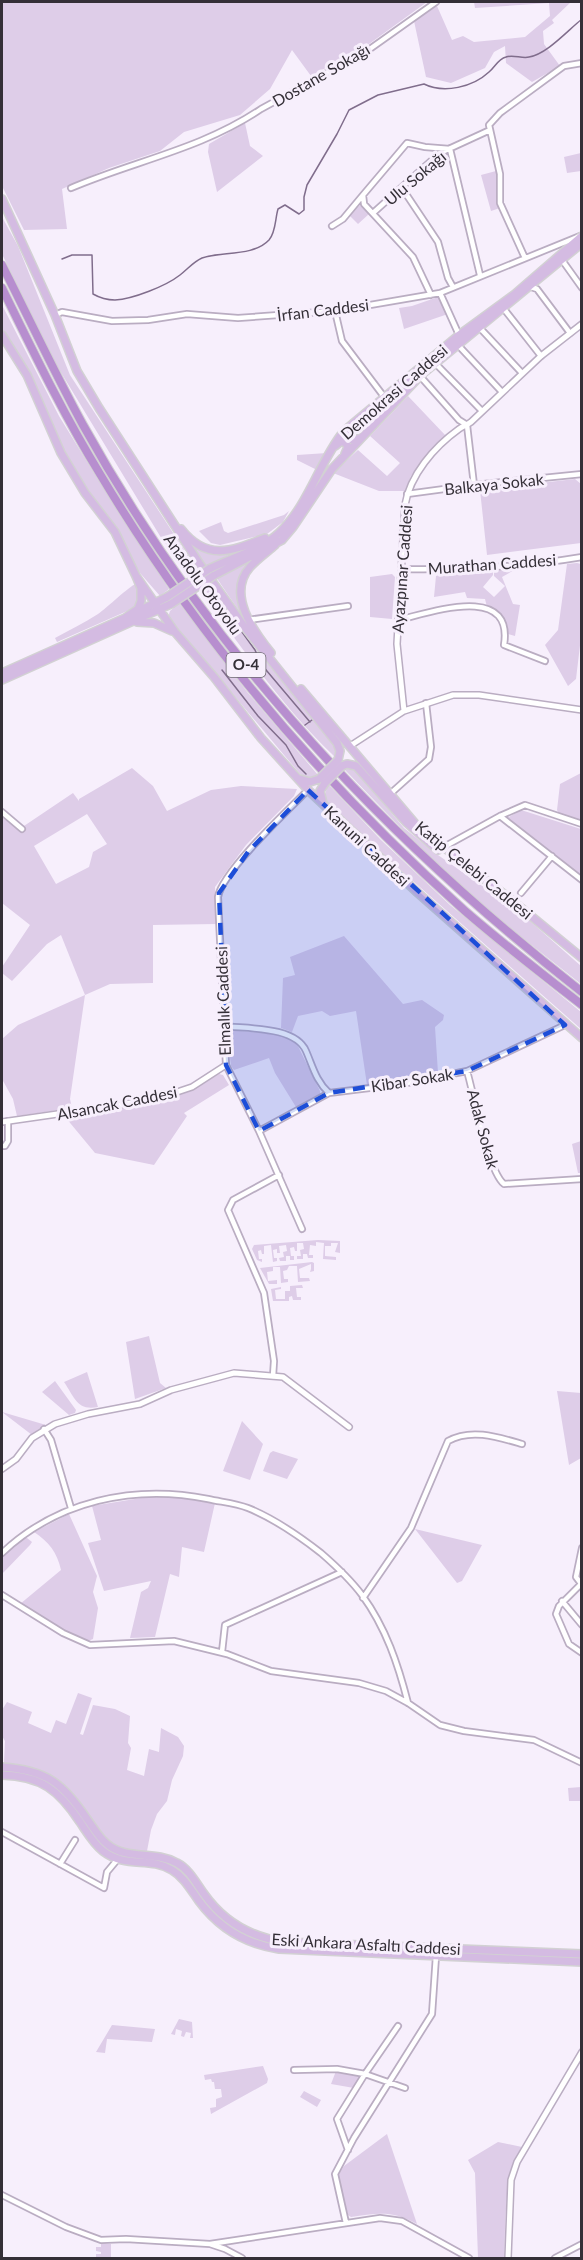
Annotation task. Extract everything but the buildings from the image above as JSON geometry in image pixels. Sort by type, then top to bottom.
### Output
[{"type":"highway","name":"Anadolu Otoyolu","points":[[2,265],[83,425],[118,484],[193,596],[267,692],[355,790],[400,836],[476,906],[582,992]]},
{"type":"highway","name":"Anadolu Otoyolu","points":[[2,288],[61,407],[117,502],[192,613],[256,694],[333,782],[412,861],[509,948],[582,1005]]},
{"type":"main road","points":[[2,199],[55,315],[77,371],[142,476],[236,615],[337,743],[340,763],[322,781],[320,790],[325,807]]},
{"type":"main road","name":"Demokrasi Caddesi","points":[[2,673],[157,608],[211,573],[274,537],[286,525],[320,474],[339,438],[356,420],[459,335],[514,294],[582,236]]},
{"type":"main road","name":"Demokrasi Caddesi","points":[[211,573],[275,545],[293,527],[318,487],[340,461],[420,376],[582,243]]},
{"type":"main road","points":[[2,335],[27,375],[61,453],[85,493],[115,532],[136,576],[141,588],[141,601],[138,609],[128,620]]},
{"type":"main road","points":[[356,420],[346,432],[348,437],[355,440],[365,434]]},
{"type":"main road","points":[[329,454],[338,443],[345,442],[347,450],[340,461]]},
{"type":"main road","points":[[142,476],[188,537],[205,548],[215,551],[232,551],[269,536],[286,525]]},
{"type":"main road","points":[[275,545],[245,574],[241,592],[244,610],[269,651],[303,693]]},
{"type":"main road","name":"Kanuni Caddesi","points":[[136,576],[175,632],[308,790],[582,1038]]},
{"type":"main road","points":[[128,620],[154,623],[175,632]]},
{"type":"main road","name":"Demokrasi Caddesi","points":[[2,680],[128,620]]},
{"type":"main road","points":[[274,664],[303,693]]},
{"type":"main road","name":"Katip Çelebi Caddesi","points":[[303,693],[418,827],[582,958]]},
{"type":"main road","points":[[340,763],[356,766],[426,841],[514,902]]},
{"type":"main road","points":[[295,776],[310,782],[322,781]]},
{"type":"main road","name":"Eski Ankara Asfaltı Caddesi","points":[[2,1767],[26,1770],[54,1780],[72,1796],[107,1844],[124,1854],[165,1858],[179,1864],[188,1872],[212,1905],[228,1920],[262,1938],[284,1942],[582,1954]]},
{"type":"main road","points":[[2,1775],[28,1778],[52,1788],[68,1804],[97,1845],[117,1860]]},
{"type":"main road","name":"Eski Ankara Asfaltı Caddesi","points":[[117,1860],[129,1863],[154,1863],[170,1868],[181,1876],[201,1904],[219,1923],[238,1936],[256,1944],[279,1949],[582,1962]]},
{"type":"street","name":"Dostane Sokağı","points":[[71,188],[107,173],[148,162],[245,120],[367,51],[436,2]]},
{"type":"street","name":"Ulu Sokağı","points":[[373,213],[440,153],[490,128],[500,113],[564,66],[582,63]]},
{"type":"street","points":[[490,128],[500,174],[500,203],[525,258]]},
{"type":"street","points":[[332,226],[344,219],[407,143],[450,149],[480,275]]},
{"type":"street","points":[[402,188],[438,242],[448,278],[453,287]]},
{"type":"street","points":[[363,195],[364,204],[413,257],[431,295]]},
{"type":"street","name":"İrfan Caddesi","points":[[55,315],[62,312],[112,321],[148,320],[187,314],[238,318],[335,311],[440,293],[480,275],[582,236]]},
{"type":"street","points":[[562,260],[582,288]]},
{"type":"street","points":[[531,286],[537,289],[570,333]]},
{"type":"street","points":[[440,293],[459,335]]},
{"type":"street","points":[[504,309],[540,356]]},
{"type":"street","points":[[335,311],[342,340],[385,398]]},
{"type":"street","name":"Ayazpınar Caddesi","points":[[404,711],[397,652],[398,620],[407,494],[413,477],[459,429],[482,411],[540,356],[582,324]]},
{"type":"street","points":[[479,327],[522,373]]},
{"type":"street","points":[[457,344],[502,392]]},
{"type":"street","points":[[435,363],[482,411]]},
{"type":"street","points":[[420,376],[459,420],[467,424],[474,484]]},
{"type":"street","name":"Balkaya Sokak","points":[[407,494],[474,484],[582,474]]},
{"type":"street","name":"Murathan Caddesi","points":[[402,569],[444,570],[582,557]]},
{"type":"street","points":[[248,620],[348,606]]},
{"type":"street","points":[[398,620],[464,606],[478,606],[491,610],[498,617],[504,630],[504,645],[545,661]]},
{"type":"street","points":[[350,746],[404,711],[453,694],[465,693],[582,710]]},
{"type":"street","points":[[390,794],[429,759],[431,747],[426,703]]},
{"type":"street","name":"Elmalık Caddesi","points":[[302,1229],[259,1131],[226,1065],[219,893],[248,852],[308,790]]},
{"type":"street","points":[[442,848],[525,804],[582,824]]},
{"type":"street","points":[[2,812],[22,829]]},
{"type":"street","points":[[500,816],[582,880]]},
{"type":"street","points":[[521,893],[552,856]]},
{"type":"street","name":"Kibar Sokak","points":[[259,1131],[329,1092],[402,1084],[467,1071],[565,1025]]},
{"type":"street","points":[[223,1026],[281,1032],[297,1039],[304,1047],[319,1083],[329,1092]]},
{"type":"street","name":"Alsancak Caddesi","points":[[5,1121],[120,1105],[162,1096],[192,1087],[226,1065]]},
{"type":"street","name":"Adak Sokak","points":[[467,1071],[499,1180],[504,1184],[582,1179]]},
{"type":"street","points":[[3,1146],[8,1142],[5,1121]]},
{"type":"street","points":[[273,1376],[274,1361],[264,1293],[228,1210],[233,1200],[279,1175]]},
{"type":"street","points":[[2,1469],[18,1456],[32,1438],[69,1419],[140,1404],[171,1390],[208,1378],[234,1373],[283,1377],[349,1428]]},
{"type":"street","points":[[44,1430],[53,1446],[71,1508]]},
{"type":"street","points":[[363,1598],[411,1528],[448,1441],[465,1434],[485,1435],[522,1443]]},
{"type":"street","points":[[2,1553],[44,1520],[71,1508],[109,1498],[160,1494],[189,1495],[230,1503],[260,1514],[298,1535],[342,1572],[363,1598],[384,1631],[400,1673],[408,1703]]},
{"type":"street","points":[[582,1548],[576,1577],[581,1585],[557,1608],[557,1618],[569,1644],[582,1653]]},
{"type":"street","points":[[222,1652],[225,1625],[342,1572]]},
{"type":"street","points":[[2,1595],[63,1633],[90,1645],[174,1641],[222,1652],[271,1671],[359,1683],[386,1691],[440,1725],[480,1734],[534,1740],[582,1763]]},
{"type":"street","points":[[562,1601],[582,1625]]},
{"type":"street","points":[[2,1832],[104,1888],[107,1872],[117,1860]]},
{"type":"street","points":[[60,1864],[75,1840]]},
{"type":"street","points":[[346,2223],[335,2174],[387,2083],[432,2014],[436,1956]]},
{"type":"street","points":[[348,2150],[337,2119],[398,2026]]},
{"type":"street","points":[[508,2259],[511,2180],[517,2162],[582,2052]]},
{"type":"street","points":[[294,2070],[337,2069],[365,2074],[405,2088]]},
{"type":"street","points":[[2,2195],[66,2227],[101,2240],[126,2239],[210,2244],[380,2218],[402,2221],[469,2259]]},
{"type":"street","points":[[210,2244],[243,2259]]},
{"type":"street","points":[[555,2259],[582,2244]]},
{"type":"highlighted area","points":[[308,790],[565,1025],[467,1071],[329,1093],[259,1131],[226,1065],[219,893],[248,852]]},
{"type":"shaded area","points":[[2,2],[427,2],[369,44],[311,76],[292,50],[270,89],[240,115],[184,132],[160,151],[109,168],[62,189],[67,229],[24,230],[2,186]]},
{"type":"shaded area","points":[[474,2],[571,2],[552,20],[554,23],[543,31],[544,44],[560,66],[532,82],[506,63],[505,46],[494,52],[485,68],[451,83],[426,77],[414,21],[437,6],[452,40],[463,36],[474,42],[525,37],[550,16],[549,3],[475,8]]},
{"type":"shaded area","points":[[245,123],[250,146],[263,156],[217,192],[208,152],[209,144]]},
{"type":"shaded area","points":[[581,153],[581,171],[567,173],[564,157]]},
{"type":"shaded area","points":[[496,171],[500,208],[491,211],[481,175]]},
{"type":"shaded area","points":[[360,205],[369,214],[358,224],[350,216]]},
{"type":"shaded area","points":[[2,217],[18,246],[70,375],[198,571],[190,576],[160,536],[54,361],[2,254]]},
{"type":"shaded area","points":[[438,297],[448,314],[404,329],[399,308]]},
{"type":"shaded area","points":[[2,305],[59,416],[121,517],[169,589],[160,596],[140,573],[111,522],[64,456],[31,376],[2,329]]},
{"type":"shaded area","points":[[408,396],[446,436],[411,476],[405,491],[379,491],[333,473],[358,450],[387,476],[400,463],[370,436]]},
{"type":"shaded area","points":[[327,453],[315,469],[297,460],[297,455]]},
{"type":"shaded area","points":[[575,479],[581,484],[581,543],[487,555],[480,490]]},
{"type":"shaded area","points":[[289,511],[283,522],[267,534],[220,545],[211,543],[199,531],[221,522],[224,531],[228,533],[284,515]]},
{"type":"shaded area","points":[[189,542],[210,551],[231,554],[206,566]]},
{"type":"shaded area","points":[[248,563],[240,574],[237,587],[241,614],[216,577]]},
{"type":"shaded area","points":[[567,564],[581,564],[581,637],[576,679],[568,686],[545,645],[558,630]]},
{"type":"shaded area","points":[[493,569],[493,575],[483,587],[494,597],[505,586],[494,576],[494,571],[516,569],[502,577],[513,604],[520,605],[515,636],[505,633],[499,615],[487,607],[485,599],[467,598],[465,592],[434,597],[436,576]]},
{"type":"shaded area","points":[[392,574],[395,577],[392,619],[370,617],[370,577]]},
{"type":"shaded area","points":[[208,583],[231,619],[333,743],[336,750],[334,756],[297,718],[247,656],[200,591]]},
{"type":"shaded area","points":[[136,584],[138,604],[134,608],[57,642],[55,638],[98,614]]},
{"type":"shaded area","points":[[179,603],[248,693],[318,775],[310,779],[300,774],[168,617],[170,611]]},
{"type":"shaded area","points":[[132,768],[153,786],[167,811],[211,790],[241,786],[297,789],[294,796],[246,845],[215,887],[216,924],[153,925],[153,983],[110,984],[85,995],[61,935],[47,944],[12,981],[2,973],[2,967],[30,925],[2,903],[2,817],[18,830],[73,793],[79,801]],"holes":[[[87,814],[107,844],[93,852],[89,867],[56,884],[34,846]]]},
{"type":"shaded area","points":[[355,769],[404,828],[522,914],[581,966],[581,984],[501,921],[431,859],[345,770]]},
{"type":"shaded area","points":[[581,773],[581,822],[559,814],[557,810],[560,784]]},
{"type":"shaded area","points":[[328,784],[381,840],[450,905],[581,1012],[581,1029],[329,807],[324,798]]},
{"type":"shaded area","points":[[521,810],[581,829],[581,875],[507,818]]},
{"type":"shaded area","points":[[344,936],[403,1004],[422,1000],[444,1015],[443,1020],[435,1027],[438,1073],[392,1083],[367,1085],[356,1011],[330,1016],[322,1011],[298,1016],[292,1032],[281,1028],[283,978],[295,975],[290,957]]},
{"type":"shaded area","points":[[85,995],[70,1099],[72,1108],[17,1116],[13,1099],[2,1079],[2,1039],[18,1025]]},
{"type":"shaded area","points":[[231,1030],[283,1035],[297,1044],[320,1094],[296,1107],[275,1073],[269,1058],[234,1070],[231,1066],[227,1033]]},
{"type":"shaded area","points":[[219,1074],[223,1075],[229,1085],[184,1113],[187,1116],[154,1165],[95,1153],[66,1118],[162,1100],[194,1089]]},
{"type":"shaded area","points":[[581,1141],[581,1173],[578,1173],[572,1144]]},
{"type":"shaded area","points":[[318,1240],[340,1241],[340,1253],[335,1252],[338,1243],[325,1246],[325,1256],[336,1257],[336,1260],[323,1259],[324,1243],[316,1242],[316,1246],[310,1245],[309,1255],[313,1255],[313,1258],[308,1258],[307,1254],[303,1254],[303,1259],[297,1259],[297,1256],[301,1256],[300,1250],[304,1249],[303,1243],[297,1243],[297,1251],[294,1247],[290,1248],[294,1260],[286,1256],[286,1261],[280,1261],[279,1258],[284,1257],[283,1252],[287,1251],[286,1245],[279,1246],[280,1253],[277,1253],[277,1249],[273,1250],[277,1261],[273,1262],[271,1245],[264,1246],[264,1254],[261,1250],[258,1251],[262,1262],[257,1260],[252,1249],[254,1245]]},
{"type":"shaded area","points":[[312,1262],[314,1271],[310,1272],[311,1264],[299,1269],[300,1278],[309,1278],[310,1281],[298,1282],[297,1266],[289,1266],[283,1271],[284,1279],[288,1279],[288,1282],[281,1283],[280,1267],[273,1267],[273,1271],[267,1272],[268,1281],[277,1280],[277,1284],[269,1284],[260,1268]]},
{"type":"shaded area","points":[[302,1285],[303,1288],[296,1288],[297,1297],[301,1297],[301,1300],[293,1300],[292,1296],[289,1297],[289,1301],[273,1301],[271,1289],[281,1287],[275,1290],[276,1299],[285,1299],[285,1291],[290,1291],[290,1286]]},
{"type":"shaded area","points":[[149,1336],[160,1383],[166,1388],[135,1399],[126,1342]]},
{"type":"shaded area","points":[[87,1372],[98,1407],[91,1408],[81,1405],[64,1382]]},
{"type":"shaded area","points":[[55,1381],[76,1410],[75,1413],[69,1415],[42,1392]]},
{"type":"shaded area","points":[[557,1391],[581,1393],[581,1458],[569,1465]]},
{"type":"shaded area","points":[[2,1412],[46,1425],[32,1435]]},
{"type":"shaded area","points":[[242,1421],[263,1444],[250,1480],[223,1471]]},
{"type":"shaded area","points":[[273,1451],[298,1459],[287,1479],[263,1471]]},
{"type":"shaded area","points":[[147,1497],[185,1498],[215,1503],[204,1552],[182,1547],[179,1577],[170,1574],[155,1637],[130,1638],[141,1592],[148,1588],[151,1581],[104,1591],[88,1543],[101,1540],[92,1506]]},
{"type":"shaded area","points":[[69,1514],[97,1576],[93,1592],[98,1608],[93,1639],[88,1641],[65,1632],[20,1604],[61,1570],[52,1548],[34,1532]]},
{"type":"shaded area","points":[[415,1529],[482,1545],[462,1581],[457,1583]]},
{"type":"shaded area","points":[[23,1538],[32,1542],[2,1574],[2,1556]]},
{"type":"shaded area","points":[[78,1693],[92,1698],[80,1734],[83,1735],[93,1705],[115,1709],[130,1716],[128,1743],[131,1748],[127,1770],[144,1776],[149,1749],[159,1752],[161,1728],[178,1737],[184,1746],[183,1756],[172,1780],[167,1801],[157,1814],[147,1851],[144,1853],[123,1851],[111,1844],[82,1804],[54,1778],[32,1769],[5,1765],[2,1710],[7,1702],[32,1712],[28,1723],[51,1733],[56,1720],[66,1724]]},
{"type":"shaded area","points":[[2,1770],[28,1773],[48,1781],[70,1799],[98,1839],[108,1849],[125,1858],[112,1854],[97,1842],[72,1804],[55,1788],[44,1782],[2,1773]]},
{"type":"shaded area","points":[[581,1787],[581,1801],[569,1801],[568,1788]]},
{"type":"shaded area","points":[[127,1858],[151,1858],[179,1868],[221,1918],[252,1937],[279,1944],[440,1951],[440,1954],[290,1947],[258,1942],[229,1928],[211,1911],[182,1873]]},
{"type":"shaded area","points":[[441,1952],[581,1957],[582,1960],[441,1954]]},
{"type":"shaded area","points":[[179,2019],[192,2022],[193,2038],[190,2038],[191,2033],[186,2032],[184,2037],[181,2036],[182,2031],[176,2029],[175,2035],[171,2034]]},
{"type":"shaded area","points":[[112,2025],[155,2029],[152,2042],[107,2039],[105,2053],[96,2052]]},
{"type":"shaded area","points":[[263,2066],[268,2079],[267,2083],[211,2114],[210,2108],[216,2107],[216,2099],[222,2097],[221,2089],[215,2089],[214,2082],[211,2079],[205,2080],[204,2075]]},
{"type":"shaded area","points":[[336,2071],[360,2076],[354,2088],[331,2084]]},
{"type":"shaded area","points":[[304,2091],[321,2100],[317,2107],[300,2097]]},
{"type":"shaded area","points":[[387,2134],[417,2224],[400,2216],[377,2214],[351,2217],[348,2215],[338,2175],[344,2166]]},
{"type":"shaded area","points":[[498,2142],[522,2147],[508,2187],[504,2258],[478,2258],[475,2173],[468,2160]]},
{"type":"shaded area","points":[[101,2243],[111,2244],[111,2258],[96,2258],[96,2254],[101,2254],[101,2252],[96,2251],[96,2247],[101,2247]]},
{"type":"waterway","points":[[62,259],[72,255],[92,255],[93,294],[115,300],[140,295],[158,287],[180,275],[202,258],[254,249],[271,237],[278,209],[285,205],[299,214],[304,210],[307,185],[349,110],[378,95],[424,84],[449,89],[475,82],[503,58],[526,57],[543,51],[582,19]]},
{"type":"waterway","points":[[224,607],[255,650],[261,664],[310,722]]},
{"type":"waterway","points":[[222,670],[258,716],[286,745],[298,766],[306,774]]},
{"type":"waterway","points":[[305,725],[312,720]]}]
